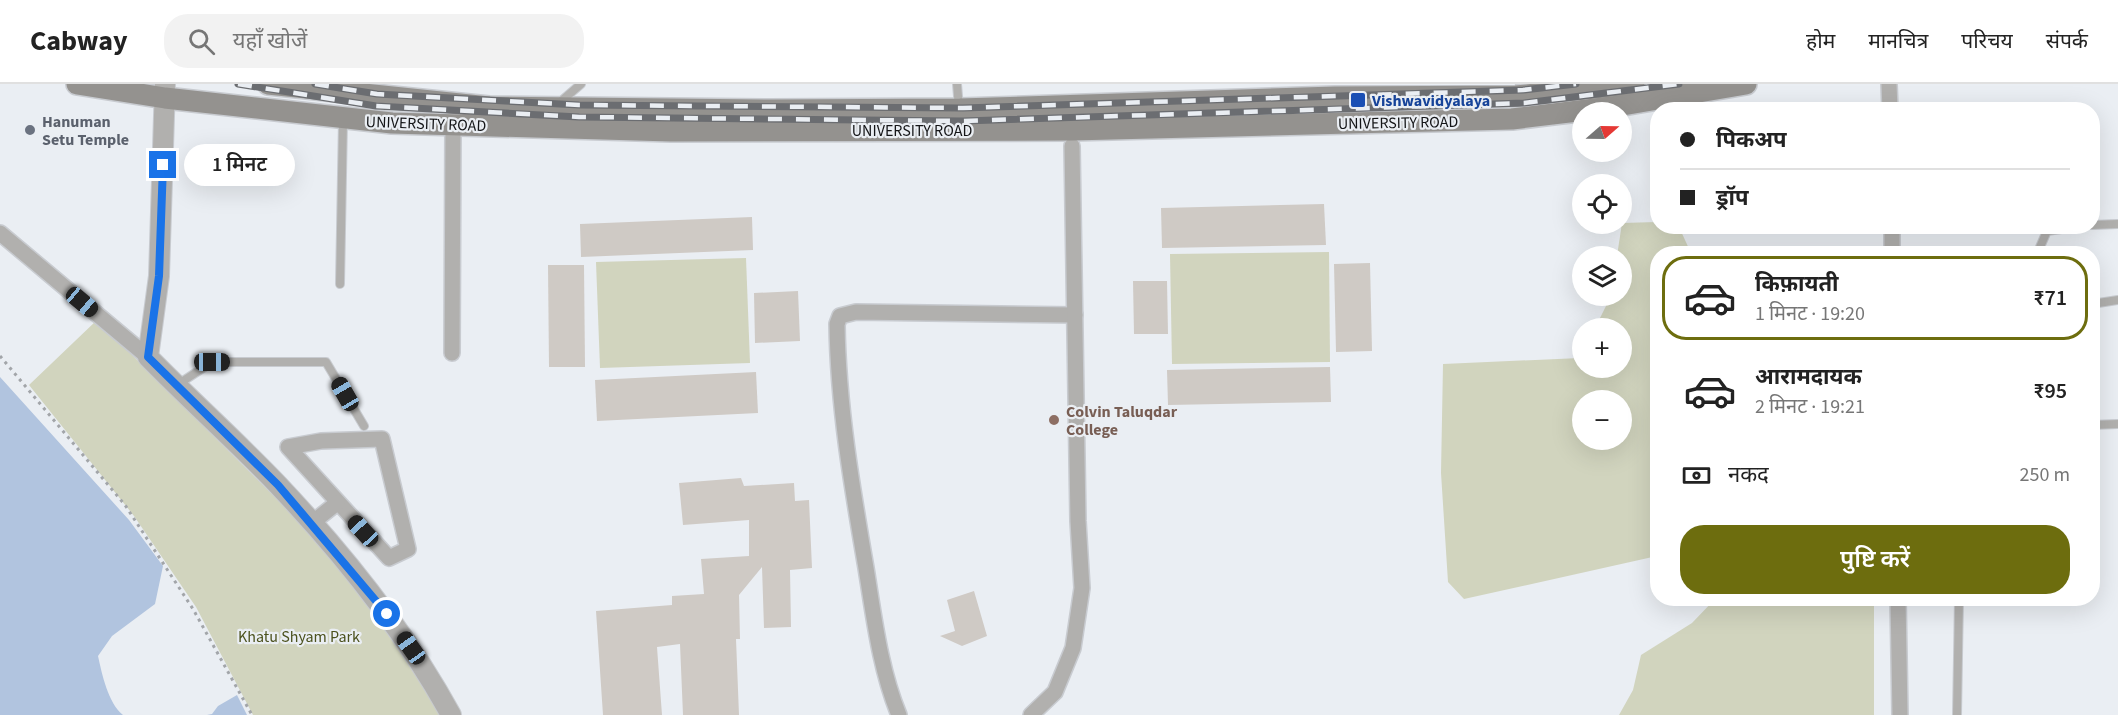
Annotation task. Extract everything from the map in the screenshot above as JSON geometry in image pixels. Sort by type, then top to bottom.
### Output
[{"type":"main road","name":"UNIVERSITY ROAD","points":[[77,84],[165,91],[344,119],[453,125],[543,115],[960,110],[1335,97],[1539,98],[1746,84]]},
{"type":"main road","name":"UNIVERSITY ROAD","points":[[268,84],[489,106],[671,131],[1072,138],[1512,119],[1539,98],[1634,84]]},
{"type":"street","points":[[1889,84],[1890,102]]},
{"type":"street","points":[[148,357],[159,276],[165,91]]},
{"type":"street","points":[[452,353],[453,125]]},
{"type":"street","points":[[1031,715],[1055,692],[1073,648],[1082,588],[1078,521],[1072,138]]},
{"type":"street","points":[[0,233],[148,357],[278,485],[387,614],[424,665],[451,715]]},
{"type":"street","points":[[899,715],[892,697],[877,634],[850,472],[841,408],[837,329],[840,316],[856,312],[1075,315]]},
{"type":"street","points":[[382,439],[408,549],[389,558],[336,503],[288,447],[321,441],[382,439]]},
{"type":"street","points":[[312,523],[336,503]]},
{"type":"street","points":[[1898,606],[1900,715]]},
{"type":"lane","points":[[543,115],[581,84]]},
{"type":"lane","points":[[957,84],[960,110]]},
{"type":"lane","points":[[340,284],[344,119]]},
{"type":"lane","points":[[2100,225],[2118,224]]},
{"type":"lane","points":[[2100,303],[2118,300]]},
{"type":"lane","points":[[176,386],[212,362],[326,362],[364,426]]},
{"type":"lane","points":[[2100,425],[2118,424]]},
{"type":"lane","points":[[1957,715],[1959,606]]},
{"type":"path","points":[[0,356],[125,505],[193,609],[252,715]]},
{"type":"green space","points":[[1650,222],[1650,234],[1682,234],[1688,246],[1650,246],[1650,558],[1464,599],[1448,582],[1441,473],[1443,364],[1572,358],[1572,378],[1632,378],[1632,318],[1600,318],[1606,306],[1632,306],[1632,246],[1619,246],[1620,234],[1632,234],[1632,223]]},
{"type":"green space","points":[[1329,252],[1330,362],[1172,364],[1170,254]]},
{"type":"green space","points":[[746,258],[750,363],[600,368],[596,262]]},
{"type":"green space","name":"Khatu Shyam Park","points":[[97,320],[321,543],[382,616],[441,715],[253,715],[196,607],[134,516],[29,385]]},
{"type":"green space","points":[[1708,606],[1874,606],[1874,715],[1619,715],[1633,690],[1641,655],[1692,623]]},
{"type":"water","points":[[0,377],[129,520],[163,566],[155,604],[112,636],[98,656],[110,696],[123,715],[0,715]]},
{"type":"water","points":[[237,695],[247,715],[207,715],[212,714],[218,706]]},
{"type":"building","points":[[1324,204],[1326,245],[1162,248],[1161,208]]},
{"type":"building","points":[[752,217],[753,250],[581,257],[580,224]]},
{"type":"building","points":[[1370,263],[1372,351],[1336,352],[1334,264]]},
{"type":"building","points":[[548,265],[584,265],[585,367],[549,367]]},
{"type":"building","points":[[1133,281],[1167,281],[1168,334],[1134,334]]},
{"type":"building","points":[[798,291],[800,341],[755,343],[754,293]]},
{"type":"building","points":[[1330,367],[1331,402],[1168,405],[1167,370]]},
{"type":"building","points":[[756,372],[758,413],[597,421],[595,380]]},
{"type":"building","points":[[741,478],[744,486],[794,483],[795,501],[809,500],[812,568],[790,570],[791,627],[764,628],[762,567],[739,595],[740,639],[736,639],[739,715],[683,715],[680,644],[657,647],[662,715],[603,715],[596,611],[672,605],[672,596],[704,594],[701,559],[749,556],[749,520],[683,525],[679,483]]},
{"type":"building","points":[[974,591],[987,636],[962,646],[940,636],[955,631],[947,600]]},
{"type":"railway","points":[[238,84],[376,106],[579,117],[963,121],[1524,103],[1679,84]]},
{"type":"railway","points":[[315,84],[377,94],[579,105],[963,108],[1523,90],[1576,84]]},
{"type":"place","name":"Vishwavidyalaya","points":[[1358,100]]},
{"type":"place","name":"Hanuman Setu Temple","points":[[30,130]]},
{"type":"place","name":"Colvin Taluqdar College","points":[[1054,420]]},
{"type":"route","points":[[163,165],[159,276],[148,357],[278,485],[387,614]]}]
